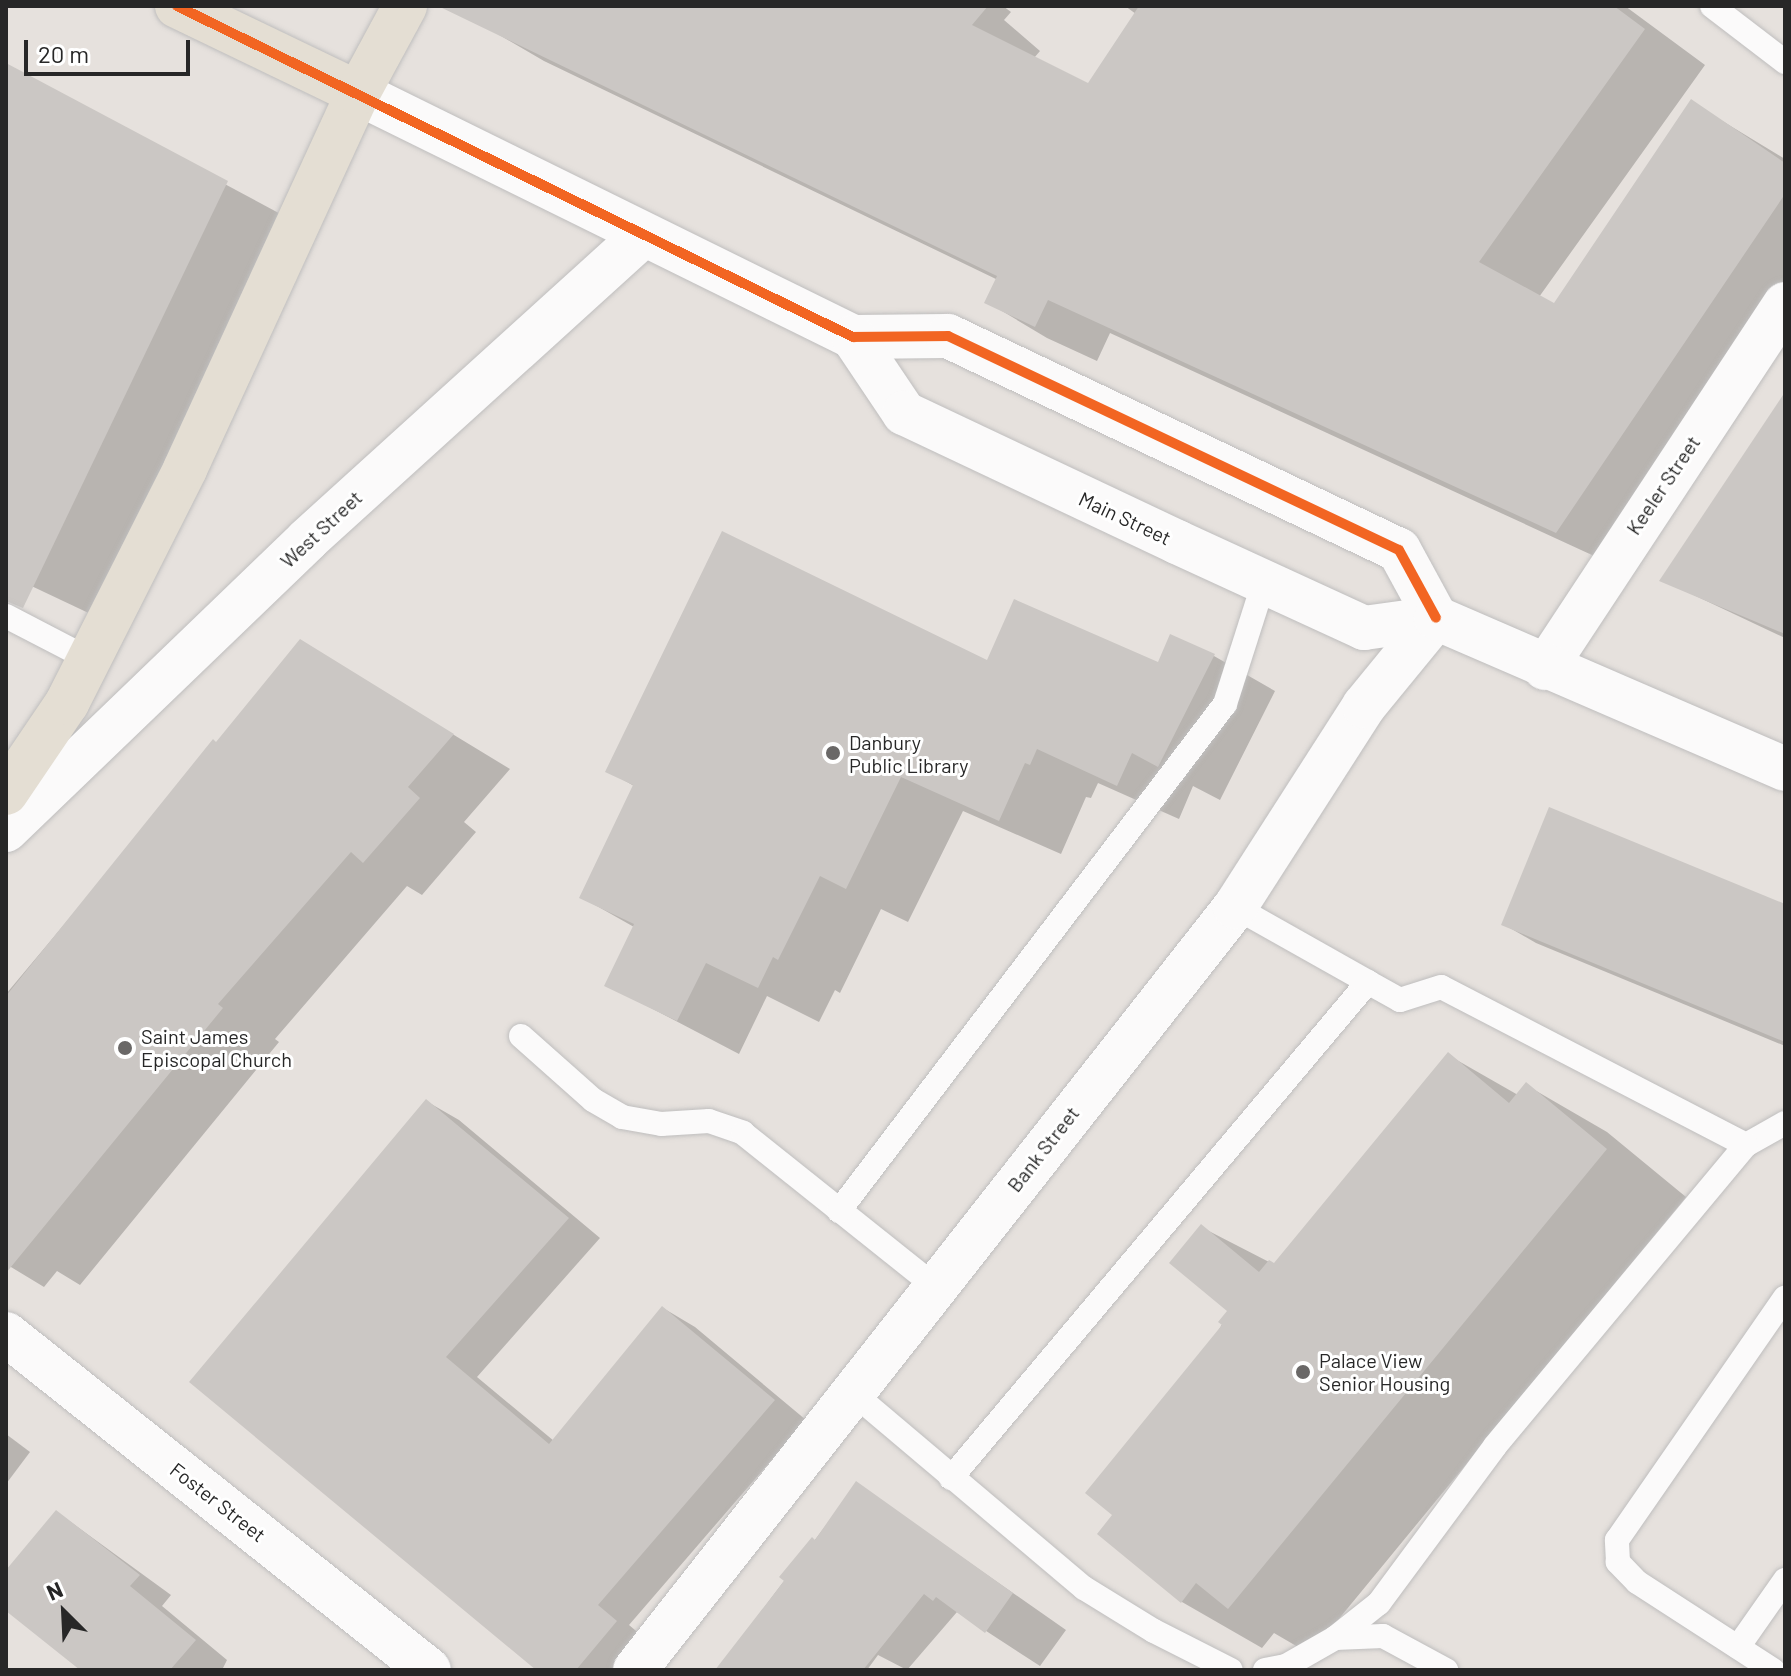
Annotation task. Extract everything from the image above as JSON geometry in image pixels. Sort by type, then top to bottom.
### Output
[{"type":"main road","points":[[177,6],[358,93]]},
{"type":"main road","points":[[6,793],[67,703],[185,469],[358,93],[405,6]]},
{"type":"street","points":[[358,93],[853,337],[948,336],[1399,550],[1436,618],[1545,668],[1785,769]]},
{"type":"street","name":"West Street","points":[[6,830],[307,540],[643,235]]},
{"type":"street","name":"Keeler Street","points":[[1545,668],[1785,304]]},
{"type":"street","name":"Main Street","points":[[853,337],[904,413],[1364,628],[1436,618]]},
{"type":"street","name":"Bank Street","points":[[635,1670],[1235,907],[1364,706],[1436,618]]},
{"type":"street","name":"Foster Street","points":[[6,1334],[429,1670]]},
{"type":"lane","points":[[1712,6],[1785,62]]},
{"type":"lane","points":[[839,1211],[1123,844],[1225,704],[1264,582]]},
{"type":"lane","points":[[6,616],[89,659]]},
{"type":"lane","points":[[1235,907],[1400,1000],[1441,987],[1746,1145]]},
{"type":"lane","points":[[951,1478],[1368,982]]},
{"type":"lane","points":[[521,1036],[593,1100],[622,1117],[661,1124],[709,1121],[743,1133],[936,1287]]},
{"type":"lane","points":[[1265,1670],[1286,1666],[1335,1638],[1379,1603],[1495,1446],[1746,1145],[1785,1123]]},
{"type":"lane","points":[[1773,1670],[1637,1582],[1618,1562],[1617,1540],[1785,1297]]},
{"type":"lane","points":[[853,1393],[1084,1588],[1154,1631],[1231,1670]]},
{"type":"lane","points":[[1738,1647],[1785,1580]]},
{"type":"lane","points":[[1335,1638],[1383,1636],[1446,1670]]},
{"type":"building","points":[[438,6],[988,6],[972,25],[1088,83],[1139,6],[1614,6],[1645,29],[1479,262],[1554,303],[1691,99],[1785,163],[1785,194],[1556,533],[1048,300],[1035,327],[984,303],[997,276]]},
{"type":"building","points":[[6,63],[228,181],[23,608],[6,601]]},
{"type":"building","points":[[1785,392],[1785,634],[1659,581]]},
{"type":"building","points":[[722,531],[987,660],[1014,599],[1158,662],[1170,634],[1215,654],[1158,767],[1132,753],[1117,786],[1037,749],[1030,765],[1025,763],[999,821],[901,777],[846,889],[820,876],[778,960],[773,957],[758,988],[706,963],[677,1021],[604,986],[634,924],[579,898],[633,785],[605,772]]},
{"type":"building","points":[[300,639],[454,734],[408,787],[420,798],[363,863],[351,852],[218,1004],[223,1008],[6,1273],[6,996],[213,739],[216,742]]},
{"type":"building","points":[[1549,807],[1785,904],[1785,1042],[1501,925]]},
{"type":"building","name":"Palace View Senior Housing","points":[[1448,1052],[1509,1103],[1526,1082],[1607,1149],[1228,1609],[1196,1583],[1181,1603],[1097,1534],[1112,1515],[1085,1493],[1222,1325],[1218,1322],[1227,1311],[1169,1263],[1201,1224],[1259,1272],[1269,1260],[1274,1263]]},
{"type":"building","points":[[426,1099],[569,1218],[446,1357],[549,1444],[662,1306],[775,1400],[598,1605],[617,1621],[576,1670],[536,1670],[189,1382]]},
{"type":"building","points":[[856,1481],[1013,1593],[985,1633],[936,1597],[933,1601],[924,1594],[863,1670],[715,1670],[784,1581],[779,1577],[812,1537],[815,1540]]},
{"type":"building","points":[[56,1510],[140,1575],[130,1586],[196,1640],[170,1670],[80,1670],[6,1611],[6,1570]]},
{"type":"transit line","points":[[177,6],[853,337],[948,336],[1399,550],[1436,618]]},
{"type":"place","name":"Danbury Public Library","points":[[833,753]]},
{"type":"place","name":"Saint James Episcopal Church","points":[[125,1048]]},
{"type":"place","name":"Palace View Senior Housing","points":[[1303,1372]]}]
